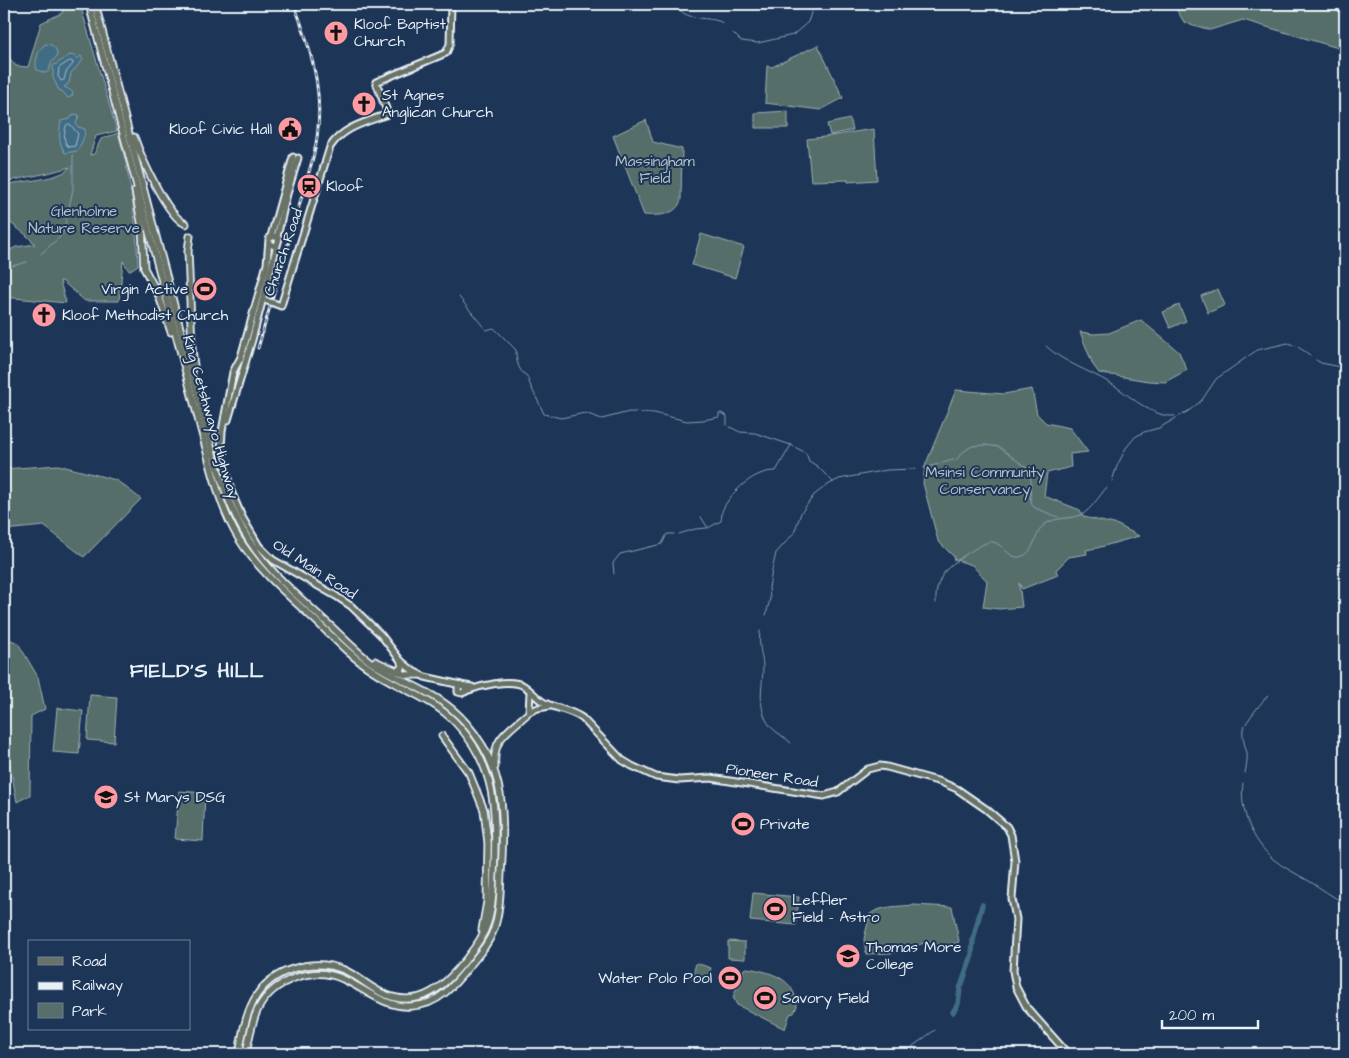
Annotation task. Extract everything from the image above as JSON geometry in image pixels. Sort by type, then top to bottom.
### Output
[{"type":"highway","name":"King Cetshwayo Highway","points":[[89,4],[218,494],[234,529],[251,556],[273,580],[353,655],[380,675],[427,699],[463,730],[478,752],[491,785],[496,812],[491,910],[485,931],[445,984],[433,992],[413,998],[399,998],[386,995],[347,972],[326,966],[304,966],[282,973],[266,984],[253,1000],[247,1016],[239,1054]]},
{"type":"highway","name":"King Cetshwayo Highway","points":[[95,4],[213,454],[225,493],[247,539],[274,572],[371,662],[424,689],[449,706],[464,720],[477,736],[489,759],[497,778],[503,808],[504,836],[497,919],[488,942],[453,986],[442,996],[427,1003],[415,1006],[402,1006],[384,1002],[343,979],[330,974],[316,973],[301,976],[283,983],[261,1004],[253,1021],[246,1054]]},
{"type":"highway","points":[[120,100],[149,175],[176,216],[186,224]]},
{"type":"highway","points":[[130,161],[142,228],[143,266],[159,296],[182,359]]},
{"type":"highway","points":[[190,236],[188,251],[190,311],[195,381]]},
{"type":"highway","points":[[140,274],[150,278]]},
{"type":"highway","name":"King Cetshwayo Highway","points":[[352,646],[359,648],[375,660],[437,694],[448,702],[449,706]]},
{"type":"highway","points":[[375,660],[409,676],[419,675]]},
{"type":"highway","points":[[396,671],[402,668],[401,661]]},
{"type":"highway","points":[[497,778],[494,758],[500,739],[527,714]]},
{"type":"highway","points":[[442,736],[472,779],[481,801],[487,829],[486,912],[483,926],[474,948]]},
{"type":"main road","points":[[375,119],[385,106],[376,82],[446,52],[450,47],[451,4]]},
{"type":"main road","name":"Church Road","points":[[264,294],[267,301],[282,306],[330,147],[348,129],[388,114],[385,106]]},
{"type":"main road","points":[[274,237],[279,240],[277,245],[274,246],[270,244],[269,239],[274,237],[296,158]]},
{"type":"main road","name":"Old Main Road","points":[[270,244],[267,264],[246,342],[230,386],[223,434],[222,455],[231,491],[242,517],[259,546],[273,560],[351,606],[381,635],[401,661],[419,675],[462,688],[512,683],[521,685],[530,692]]},
{"type":"main road","name":"Old Main Road","points":[[223,434],[252,340],[277,245]]},
{"type":"main road","name":"Church Road","points":[[261,305],[267,301]]},
{"type":"main road","points":[[233,374],[237,377],[242,375]]},
{"type":"main road","points":[[230,386],[239,384]]},
{"type":"main road","points":[[527,714],[530,692]]},
{"type":"main road","name":"Pioneer Road","points":[[530,692],[552,706],[580,716],[626,762],[656,777],[679,780],[711,778],[824,796],[838,792],[868,769],[884,766],[941,782],[970,797],[999,819],[1007,827],[1011,835],[1015,861],[1012,899],[1016,919],[1014,971],[1016,986],[1027,1008],[1068,1054]]},
{"type":"main road","points":[[527,714],[540,700]]},
{"type":"main road","points":[[527,714],[542,707],[552,706]]},
{"type":"green space","name":"Glenholme Nature Reserve","points":[[64,4],[80,4],[117,131],[96,136],[90,155],[94,154],[101,139],[118,133],[130,182],[138,265],[129,271],[123,261],[119,301],[85,301],[62,281],[60,281],[66,303],[4,297],[4,253],[16,247],[35,244],[4,218],[4,185],[58,175],[70,167],[4,182],[4,51],[16,66],[28,67],[41,23],[62,13]]},
{"type":"green space","points":[[1173,4],[1345,4],[1345,50],[1243,20],[1210,30],[1184,22]]},
{"type":"green space","points":[[818,45],[843,98],[821,110],[765,103],[767,66],[772,67]]},
{"type":"green space","points":[[788,111],[788,128],[755,128],[755,113]]},
{"type":"green space","points":[[850,119],[853,130],[830,135],[827,124]]},
{"type":"green space","name":"Massingham Field","points":[[646,120],[653,142],[682,149],[681,200],[679,205],[671,212],[661,215],[644,215],[613,136]]},
{"type":"green space","points":[[874,129],[877,180],[848,182],[848,180],[811,181],[807,139]]},
{"type":"green space","points":[[701,234],[744,247],[735,278],[692,265]]},
{"type":"green space","points":[[1218,289],[1225,305],[1208,313],[1201,296]]},
{"type":"green space","points":[[1179,305],[1186,321],[1170,328],[1163,312]]},
{"type":"green space","points":[[1141,320],[1179,352],[1187,370],[1165,382],[1099,373],[1093,365],[1080,332],[1094,334],[1109,333]]},
{"type":"green space","name":"Msinsi Community Conservancy","points":[[1032,389],[1037,414],[1046,423],[1070,428],[1088,452],[1070,454],[1071,467],[1047,473],[1044,496],[1080,510],[1084,517],[1118,525],[1139,536],[1086,550],[1087,554],[1069,557],[1056,570],[1058,575],[1022,589],[1019,583],[1022,607],[999,609],[983,607],[987,581],[972,565],[953,559],[954,557],[938,541],[923,483],[925,466],[956,390],[1004,394]]},
{"type":"green space","points":[[58,465],[116,480],[141,499],[84,557],[44,526],[4,530],[4,469]]},
{"type":"green space","points":[[4,637],[18,643],[38,677],[45,709],[31,716],[30,795],[17,802],[4,734]]},
{"type":"green space","points":[[90,695],[117,697],[114,742],[87,740]]},
{"type":"green space","points":[[57,708],[83,711],[79,754],[53,752]]},
{"type":"green space","points":[[179,791],[205,793],[203,841],[175,839]]},
{"type":"green space","name":"Leffler Field - Astro","points":[[753,893],[799,897],[796,925],[750,921]]},
{"type":"green space","points":[[913,905],[952,907],[958,943],[931,947],[929,941],[906,950],[866,954],[864,939],[870,914],[886,908]]},
{"type":"green space","points":[[728,941],[745,942],[745,959],[728,958]]},
{"type":"green space","points":[[696,963],[711,968],[706,984],[692,979]]},
{"type":"green space","name":"Savory Field","points":[[744,969],[773,974],[787,983],[792,989],[797,1006],[794,1013],[790,1014],[785,1029],[737,1005],[733,997]]},
{"type":"water","points":[[46,44],[55,47],[57,56],[51,63],[49,71],[45,73],[37,70],[36,64],[39,52]]},
{"type":"water","points":[[70,55],[77,59],[81,56],[83,60],[71,73],[69,83],[64,87],[73,93],[68,98],[59,90],[53,78],[53,66]]},
{"type":"water","points":[[74,114],[79,115],[76,124],[78,127],[85,129],[84,135],[77,151],[65,153],[60,137],[61,121],[70,119]]},
{"type":"waterway","points":[[670,4],[687,15],[723,23]]},
{"type":"waterway","points":[[733,33],[741,41],[758,43],[793,35],[808,22],[814,4]]},
{"type":"waterway","points":[[41,254],[63,234],[73,189],[73,155]]},
{"type":"waterway","points":[[4,268],[27,262]]},
{"type":"waterway","points":[[459,297],[486,330],[494,328],[516,350],[520,368],[527,376],[544,414],[561,418],[585,413],[602,419],[629,412],[654,413],[687,421],[719,417],[719,413],[721,413],[727,416],[727,425]]},
{"type":"waterway","points":[[1112,481],[1126,448],[1135,437],[1144,432],[1159,428],[1190,410],[1202,400],[1216,379],[1257,350],[1288,343],[1310,355]]},
{"type":"waterway","points":[[1046,346],[1068,362],[1110,383],[1149,409],[1166,416],[1175,416]]},
{"type":"waterway","points":[[1316,360],[1321,363],[1345,368]]},
{"type":"waterway","points":[[730,427],[740,432],[755,433],[791,445]]},
{"type":"waterway","points":[[701,517],[708,528],[721,521],[722,510],[732,495],[752,478],[760,474],[776,471],[791,445],[806,453],[809,461],[817,466],[833,482]]},
{"type":"waterway","points":[[924,468],[957,459],[972,446],[986,445],[999,447],[1027,468],[1031,480],[1030,497],[1032,505],[1058,517]]},
{"type":"waterway","points":[[766,615],[776,553],[794,533],[801,513],[814,495],[839,479],[887,470],[915,469]]},
{"type":"waterway","points":[[936,603],[937,589],[942,576],[948,568],[963,556],[989,542],[997,543],[1015,557],[1024,555],[1031,548],[1044,525],[1053,520],[1085,513],[1107,487]]},
{"type":"waterway","points":[[679,534],[695,529],[707,528]]},
{"type":"waterway","points":[[614,574],[613,563],[620,554],[662,544],[667,534],[674,534]]},
{"type":"waterway","points":[[760,631],[763,666],[761,697],[763,712],[770,726],[791,743]]},
{"type":"waterway","points":[[1245,773],[1247,756],[1243,729],[1269,694]]},
{"type":"waterway","points":[[1243,783],[1242,793],[1245,814],[1259,843],[1273,859],[1345,903]]},
{"type":"waterway","points":[[953,1012],[958,1004],[960,989],[972,955],[973,940],[982,905]]},
{"type":"waterway","points":[[909,1054],[913,1046],[935,1030]]},
{"type":"railway","points":[[258,348],[313,158],[319,118],[316,80],[312,61],[294,4]]},
{"type":"place","name":"Kloof Baptist Church","points":[[336,33]]},
{"type":"place","name":"St Agnes Anglican Church","points":[[364,104]]},
{"type":"place","name":"Kloof Civic Hall","points":[[290,129]]},
{"type":"place","name":"Kloof","points":[[309,186]]},
{"type":"place","name":"Virgin Active","points":[[205,289]]},
{"type":"place","name":"Kloof Methodist Church","points":[[44,315]]},
{"type":"place","name":"St Marys DSG","points":[[106,797]]},
{"type":"place","name":"Private","points":[[743,824]]},
{"type":"place","name":"Leffler Field - Astro","points":[[775,909]]},
{"type":"place","name":"Thomas More College","points":[[848,956]]},
{"type":"place","name":"Water Polo Pool","points":[[730,978]]},
{"type":"place","name":"Savory Field","points":[[765,998]]},
{"type":"district","name":"FIELD'S HILL","points":[[197,670]]}]
